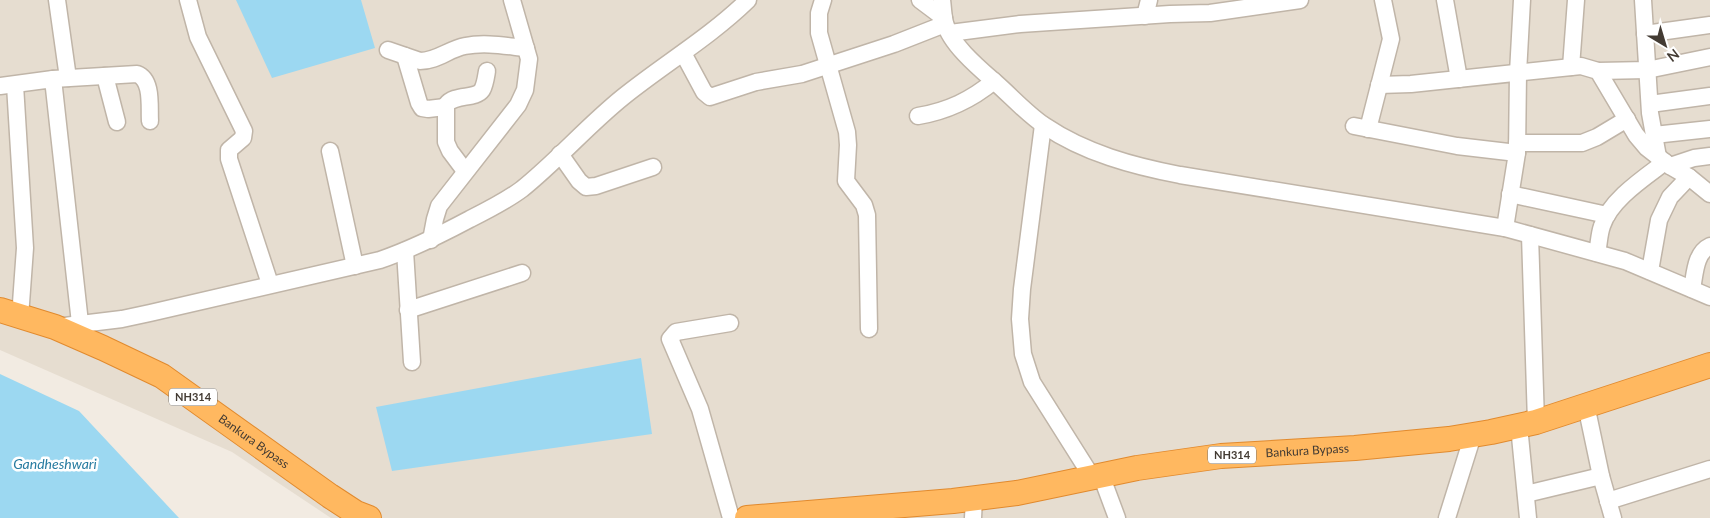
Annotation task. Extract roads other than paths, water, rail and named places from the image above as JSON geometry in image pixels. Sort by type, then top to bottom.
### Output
[{"type":"highway","name":"Bankura Bypass","points":[[10,314],[55,327],[162,376],[330,496],[356,513],[369,518]]},
{"type":"highway","name":"Bankura Bypass","points":[[747,518],[974,508],[1017,493],[1137,468],[1221,456],[1356,448],[1449,439],[1527,424],[1710,365]]},
{"type":"street","points":[[58,0],[61,79],[80,323]]},
{"type":"street","points":[[188,0],[198,37],[244,131],[243,138],[229,150],[229,159],[270,284]]},
{"type":"street","points":[[431,240],[439,206],[518,105],[525,90],[529,59],[512,0]]},
{"type":"street","points":[[55,327],[122,319],[355,266],[405,252],[431,240],[507,200],[539,175],[613,105],[735,13],[748,0]]},
{"type":"street","points":[[823,0],[819,13],[819,33],[847,132],[846,181],[864,205],[867,215],[869,329]]},
{"type":"street","points":[[920,0],[946,25],[960,49],[1043,124],[1073,142],[1103,155],[1154,170],[1505,228],[1625,261],[1710,297]]},
{"type":"street","points":[[942,0],[946,25]]},
{"type":"street","points":[[683,53],[704,92],[710,97],[756,82],[793,77],[946,25],[1020,24],[1147,8],[1210,13],[1300,0]]},
{"type":"street","points":[[1383,0],[1391,39],[1379,85],[1361,128],[1457,146],[1518,148],[1582,143],[1597,138],[1627,119]]},
{"type":"street","points":[[1445,0],[1459,79]]},
{"type":"street","points":[[1505,228],[1518,148],[1518,73],[1522,0]]},
{"type":"street","points":[[1571,67],[1576,0]]},
{"type":"street","points":[[1643,0],[1647,70],[1654,135],[1664,162]]},
{"type":"street","points":[[1645,34],[1710,25]]},
{"type":"street","points":[[388,50],[420,61],[426,61],[436,59],[465,46],[498,45],[526,48]]},
{"type":"street","points":[[405,56],[422,108],[428,110],[445,107]]},
{"type":"street","points":[[1379,85],[1404,85],[1581,66],[1598,71],[1647,70],[1710,57]]},
{"type":"street","points":[[465,171],[450,151],[446,142],[445,107],[447,102],[454,98],[479,93],[488,71]]},
{"type":"street","points":[[1598,71],[1636,135],[1664,162],[1702,184]]},
{"type":"street","points":[[10,314],[25,248],[8,86],[61,79],[138,74],[143,76],[147,83],[150,121]]},
{"type":"street","points":[[105,76],[117,122]]},
{"type":"street","points":[[918,116],[935,113],[961,104],[994,81]]},
{"type":"street","points":[[1650,104],[1710,96]]},
{"type":"street","points":[[1043,124],[1022,289],[1020,319],[1023,354],[1032,382],[1097,476],[1117,518]]},
{"type":"street","points":[[1654,135],[1710,129]]},
{"type":"street","points":[[330,151],[355,266]]},
{"type":"street","points":[[560,154],[579,181],[586,187],[596,186],[653,167]]},
{"type":"street","points":[[1597,253],[1602,225],[1607,215],[1614,205],[1632,188],[1664,162],[1710,156]]},
{"type":"street","points":[[1650,271],[1659,220],[1670,197],[1702,184]]},
{"type":"street","points":[[1510,194],[1607,215]]},
{"type":"street","points":[[1528,518],[1526,494],[1530,235]]},
{"type":"street","points":[[1692,289],[1698,257],[1702,251],[1710,246]]},
{"type":"street","points":[[405,252],[412,362]]},
{"type":"street","points":[[408,310],[522,273]]},
{"type":"street","points":[[730,323],[676,332],[670,339],[700,409],[732,518]]},
{"type":"street","points":[[1586,405],[1601,476],[1613,518]]},
{"type":"street","points":[[1447,518],[1473,435]]},
{"type":"street","points":[[1608,501],[1710,469]]},
{"type":"street","points":[[1526,494],[1601,476]]},
{"type":"water","points":[[236,0],[361,0],[375,48],[272,78]]},
{"type":"water","points":[[641,358],[652,434],[392,471],[376,407]]},
{"type":"water","name":"Gandheshwari","points":[[0,374],[79,411],[179,518],[0,518]]}]
